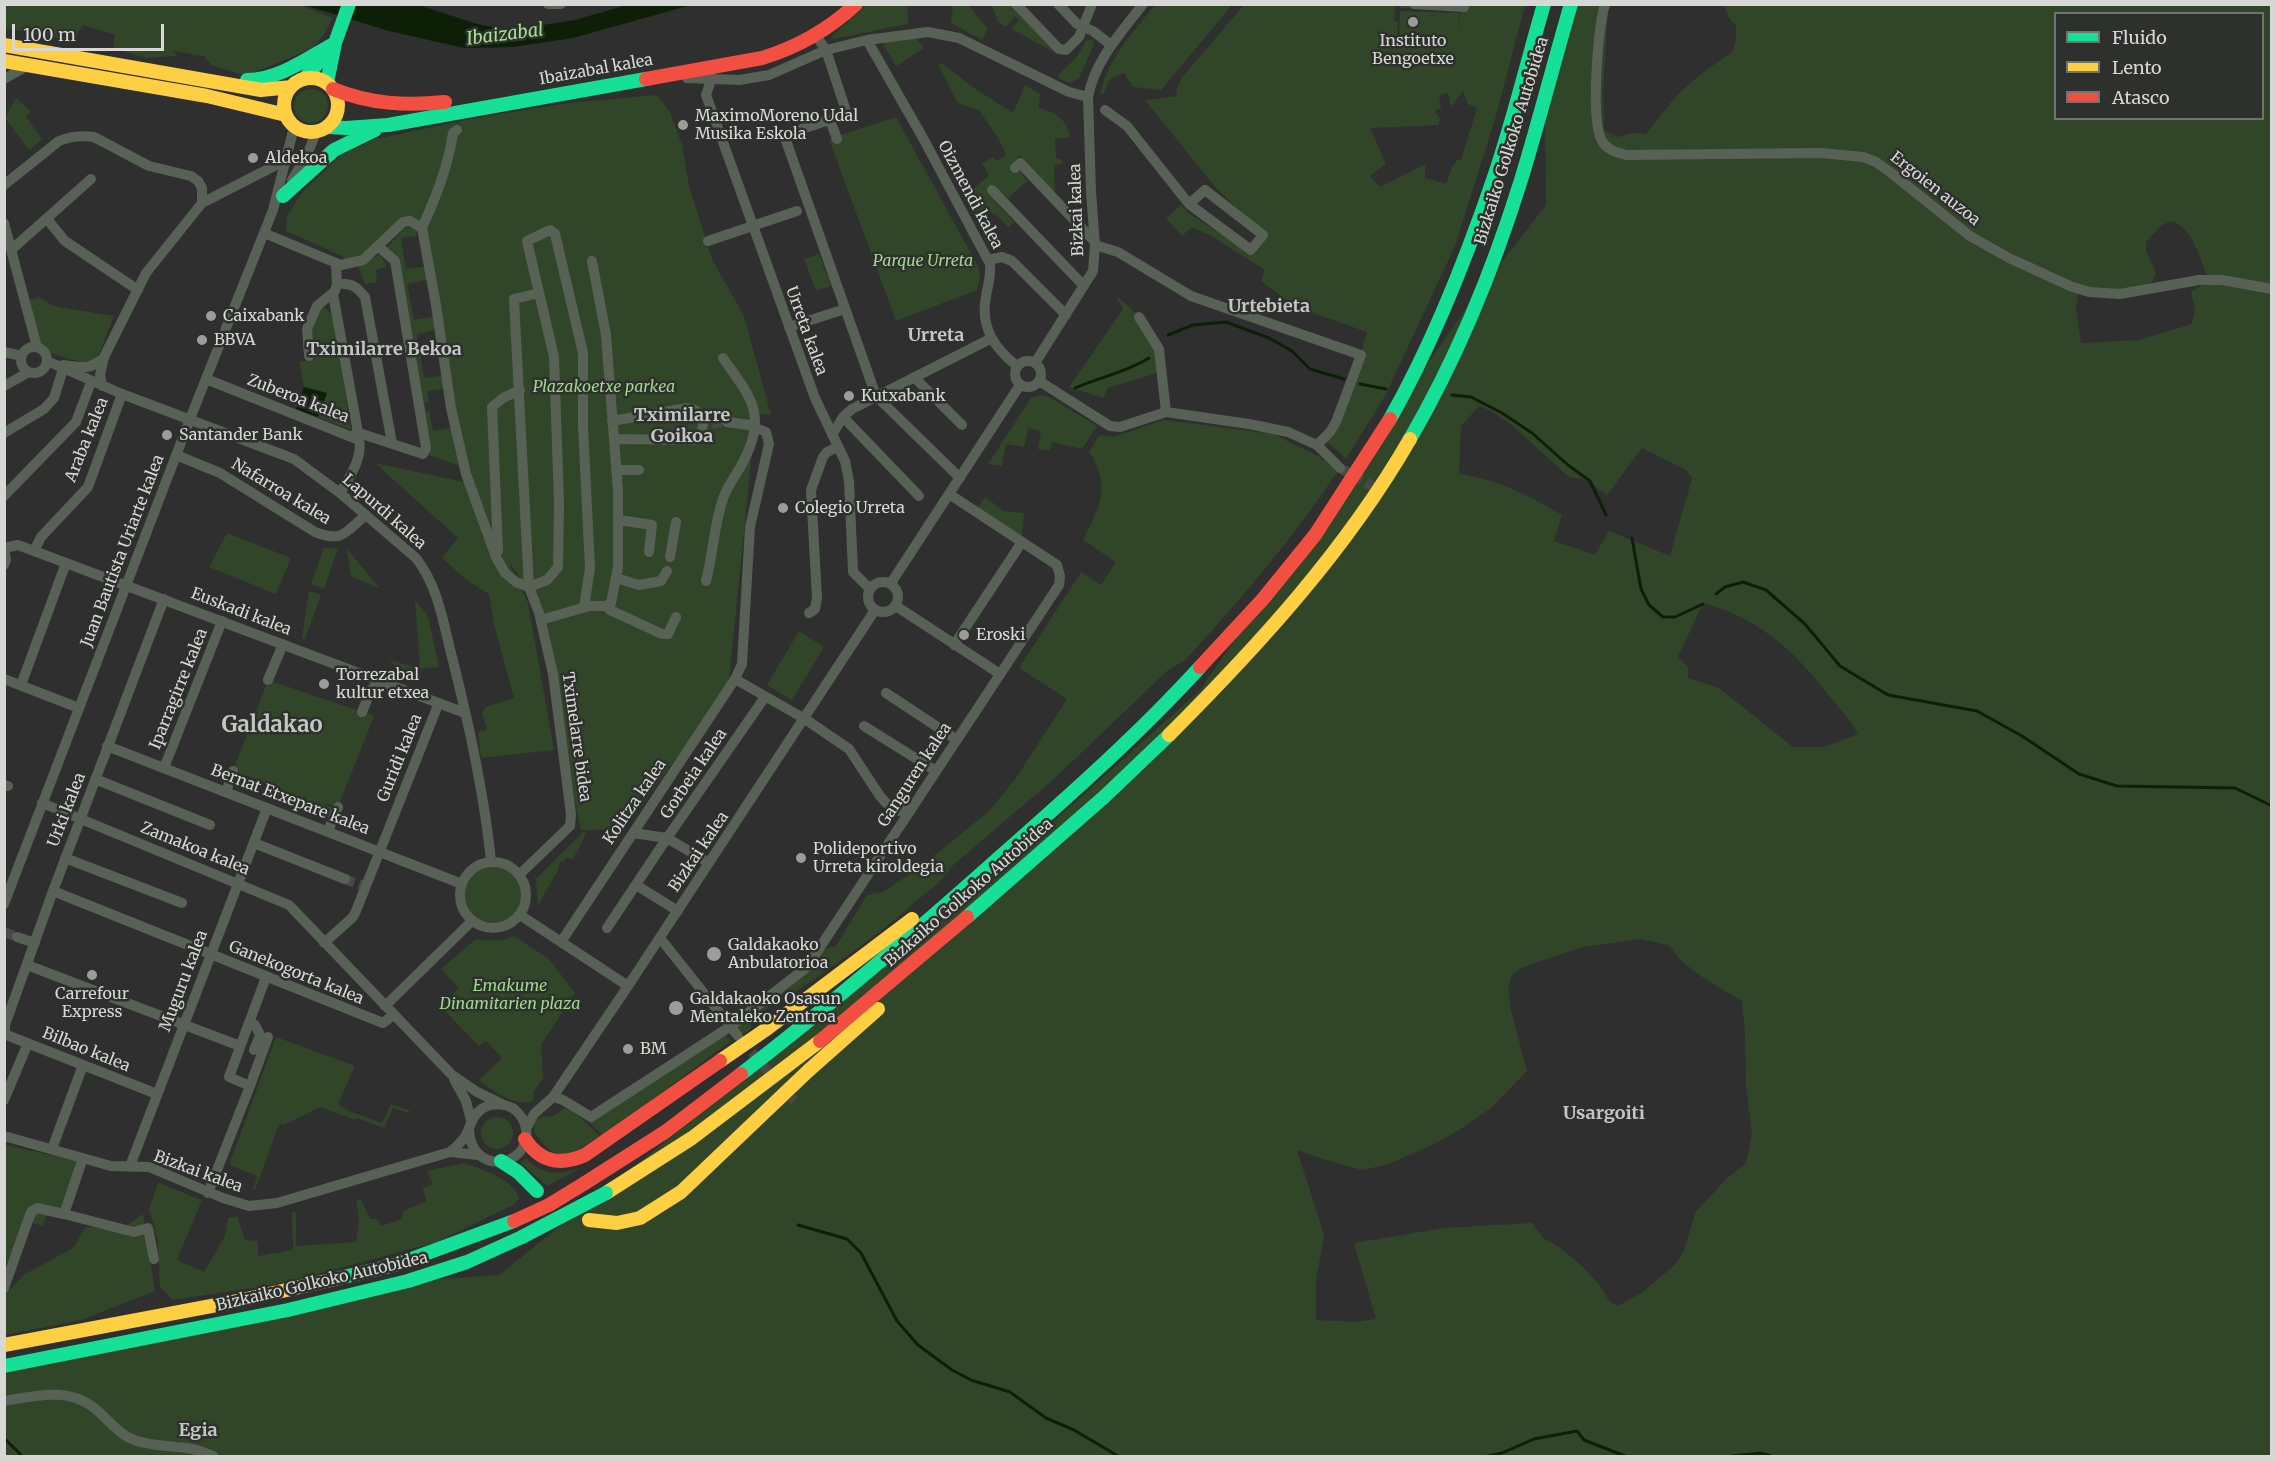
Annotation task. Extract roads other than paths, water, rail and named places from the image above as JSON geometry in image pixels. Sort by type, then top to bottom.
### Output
[{"type":"main road","points":[[4,61],[214,97],[290,121],[301,131],[322,130],[338,113],[339,105],[330,86],[337,37],[349,4]]},
{"type":"main road","name":"Ibaizabal kalea","points":[[330,86],[347,95],[393,104],[420,105],[456,101],[762,46],[786,39],[812,25],[840,4]]},
{"type":"main road","name":"Ibaizabal kalea","points":[[322,130],[388,125],[762,58],[792,50],[844,16],[856,4]]},
{"type":"main road","name":"Bizkaiko Golkoko Autobidea","points":[[4,1345],[238,1300],[394,1265],[514,1221],[549,1205],[665,1132],[780,1044],[900,946],[1035,828],[1171,699],[1263,599],[1315,535],[1381,434],[1415,374],[1456,283],[1494,178],[1544,4]]},
{"type":"main road","name":"Bizkaiko Golkoko Autobidea","points":[[4,1366],[288,1310],[408,1281],[467,1262],[522,1237],[606,1193],[692,1138],[804,1053],[909,967],[1040,854],[1180,724],[1283,616],[1336,549],[1405,447],[1439,384],[1480,294],[1520,183],[1571,4]]},
{"type":"main road","points":[[152,70],[192,71],[253,81],[297,63],[337,37]]},
{"type":"main road","points":[[4,45],[261,90],[291,87],[304,79],[337,37]]},
{"type":"main road","points":[[304,79],[318,79],[330,86]]},
{"type":"main road","points":[[290,121],[284,100],[291,87]]},
{"type":"main road","points":[[283,196],[334,150],[388,125]]},
{"type":"main road","points":[[525,1134],[534,1152],[551,1162],[562,1163],[585,1155],[768,1028],[898,930],[968,872],[1035,828]]},
{"type":"main road","points":[[590,1220],[617,1223],[640,1218],[681,1192],[807,1071],[968,928],[1040,854]]},
{"type":"main road","points":[[501,1161],[518,1172],[537,1191]]},
{"type":"street","points":[[548,4],[561,4]]},
{"type":"street","points":[[1017,4],[1059,49],[1066,50],[1079,37],[1092,4]]},
{"type":"street","points":[[1058,4],[1077,24],[1109,43]]},
{"type":"street","points":[[1414,4],[1464,7],[1464,4]]},
{"type":"street","name":"Ergoien auzoa","points":[[1605,4],[1601,19],[1597,77],[1597,124],[1600,139],[1614,152],[1626,155],[1821,153],[1863,157],[1876,162],[1890,172],[1970,236],[2009,258],[2070,286],[2089,292],[2121,294],[2199,280],[2222,280],[2271,289]]},
{"type":"street","name":"Bizkai kalea","points":[[1035,363],[1093,271],[1095,244],[1088,97],[1096,68],[1109,43],[1135,11],[1142,6]]},
{"type":"street","points":[[656,76],[740,80],[769,75],[826,50],[867,40],[914,32],[941,33],[959,38],[1069,92],[1088,97]]},
{"type":"street","points":[[816,36],[826,50],[847,114],[784,135],[876,396],[960,478]]},
{"type":"street","name":"Oizmendi kalea","points":[[867,40],[923,138],[988,260],[991,274],[985,314],[990,339]]},
{"type":"street","points":[[4,79],[29,65]]},
{"type":"street","name":"Urreta kalea","points":[[711,80],[706,95],[815,398],[845,461],[849,481],[854,572],[870,589]]},
{"type":"street","points":[[1105,110],[1126,126],[1189,204],[1251,250],[1263,235],[1205,190],[1189,204]]},
{"type":"street","points":[[830,120],[837,139]]},
{"type":"street","points":[[273,210],[286,160],[290,121]]},
{"type":"street","points":[[273,210],[322,130]]},
{"type":"street","points":[[457,130],[453,133],[449,158],[422,228],[435,297],[451,408],[464,467],[498,561],[505,573],[516,582],[529,587],[547,580],[558,567],[559,503],[554,357],[527,241],[550,230],[555,234],[583,353],[590,568],[584,607]]},
{"type":"street","points":[[4,185],[59,141],[69,136],[82,135],[94,137],[149,166],[191,176],[202,188],[202,203]]},
{"type":"street","points":[[102,386],[100,375],[104,357],[146,273],[202,203],[286,160]]},
{"type":"street","points":[[1015,168],[1020,163],[1095,244],[1119,252],[1191,296],[1361,355],[1336,422],[1317,445]]},
{"type":"street","points":[[11,250],[91,179]]},
{"type":"street","points":[[992,189],[1084,286]]},
{"type":"street","name":"Juan Bautista Uriarte kalea","points":[[4,904],[10,874],[42,803],[176,454],[273,210]]},
{"type":"street","points":[[708,241],[797,211]]},
{"type":"street","points":[[46,219],[65,241],[138,290]]},
{"type":"street","points":[[264,233],[342,264],[363,260],[403,222],[410,221],[422,228]]},
{"type":"street","points":[[4,224],[37,347],[55,365],[54,398],[44,409],[4,433]]},
{"type":"street","points":[[342,264],[340,287],[358,436],[392,443],[423,454],[426,448],[395,261],[378,246]]},
{"type":"street","points":[[988,260],[1002,256],[1012,261],[1066,315]]},
{"type":"street","points":[[541,620],[584,607],[606,606],[611,603],[616,578],[619,520],[614,439],[606,335],[592,261]]},
{"type":"street","points":[[309,356],[307,329],[317,306],[340,287],[357,287],[368,305],[392,443]]},
{"type":"street","name":"Tximelarre bidea","points":[[520,874],[570,826],[571,814],[559,708],[541,620],[536,600],[529,587],[514,299],[539,293]]},
{"type":"street","points":[[789,327],[845,309]]},
{"type":"street","points":[[1139,317],[1160,349],[1166,412]]},
{"type":"street","points":[[832,435],[843,417],[852,409],[990,339],[1017,366]]},
{"type":"street","points":[[21,356],[29,348],[37,347]]},
{"type":"street","points":[[4,352],[21,356]]},
{"type":"street","points":[[21,356],[23,367],[29,372]]},
{"type":"street","points":[[4,386],[29,372],[41,371],[55,365],[83,368],[94,366],[104,357]]},
{"type":"street","points":[[706,581],[723,499],[746,457],[755,427],[756,412],[753,404],[723,358]]},
{"type":"street","points":[[1028,360],[1035,363],[1041,373],[1039,381],[1028,387],[1020,385],[1014,374],[1017,366],[1028,360]]},
{"type":"street","name":"Lapurdi kalea","points":[[55,365],[91,382],[294,459],[340,493],[416,558],[432,583],[465,713],[484,799],[490,861]]},
{"type":"street","points":[[914,377],[962,425]]},
{"type":"street","name":"Zuberoa kalea","points":[[206,379],[358,436],[361,448],[350,478],[340,493]]},
{"type":"street","points":[[1039,381],[1110,426],[1120,427],[1166,412],[1288,432],[1317,445],[1340,468]]},
{"type":"street","points":[[4,496],[76,422],[91,382]]},
{"type":"street","points":[[891,583],[1020,385]]},
{"type":"street","points":[[498,561],[492,407],[502,398],[520,390]]},
{"type":"street","name":"Araba kalea","points":[[34,551],[41,537],[88,487],[122,394]]},
{"type":"street","points":[[612,421],[687,408],[700,413],[708,423],[693,445],[614,439]]},
{"type":"street","points":[[843,417],[919,496]]},
{"type":"street","points":[[727,422],[755,427]]},
{"type":"street","name":"Kolitza kalea","points":[[561,942],[735,679],[742,664],[750,527],[769,444],[766,432],[755,427]]},
{"type":"street","points":[[810,613],[817,604],[811,490],[823,457],[827,452],[838,447]]},
{"type":"street","name":"Nafarroa kalea","points":[[176,454],[220,473],[315,532],[329,538],[338,537],[348,531],[366,515]]},
{"type":"street","points":[[616,470],[639,470]]},
{"type":"street","name":"Ganguren kalea","points":[[553,1097],[563,1100],[591,1117],[731,1026],[807,966],[1059,585],[1060,576],[1057,566],[949,494]]},
{"type":"street","points":[[619,520],[652,525],[649,552]]},
{"type":"street","points":[[670,557],[676,522]]},
{"type":"street","points":[[954,645],[1022,542]]},
{"type":"street","name":"Euskadi kalea","points":[[4,548],[18,545],[465,713]]},
{"type":"street","points":[[4,548],[6,560],[4,565]]},
{"type":"street","points":[[21,685],[66,563]]},
{"type":"street","points":[[616,578],[639,585],[661,581],[667,571]]},
{"type":"street","points":[[882,581],[891,583],[898,591],[896,606],[884,612],[875,610],[868,598],[870,589],[882,581]]},
{"type":"street","name":"Urki kalea","points":[[5,1034],[5,1025],[65,858],[164,599]]},
{"type":"street","points":[[606,606],[662,634],[668,634],[676,617]]},
{"type":"street","points":[[896,606],[1000,674]]},
{"type":"street","name":"Bizkai kalea","points":[[4,1136],[111,1166],[148,1167],[208,1193],[249,1206],[267,1205],[450,1152],[478,1155],[486,1160],[501,1161],[513,1157],[520,1151],[529,1121],[553,1097],[875,610]]},
{"type":"street","name":"Iparragirre kalea","points":[[164,768],[222,621]]},
{"type":"street","points":[[268,680],[283,644]]},
{"type":"street","points":[[4,679],[79,708]]},
{"type":"street","points":[[735,679],[805,719],[849,749],[886,803],[899,811],[912,808]]},
{"type":"street","points":[[362,712],[371,690],[381,681]]},
{"type":"street","points":[[886,693],[957,740]]},
{"type":"street","name":"Gorbeia kalea","points":[[633,833],[667,838],[765,697]]},
{"type":"street","name":"Guridi kalea","points":[[324,942],[352,917],[436,710]]},
{"type":"street","points":[[864,726],[936,771]]},
{"type":"street","name":"Bernat Etxepare kalea","points":[[107,746],[380,850],[462,884]]},
{"type":"street","points":[[226,792],[233,771]]},
{"type":"street","points":[[95,779],[210,825]]},
{"type":"street","name":"Zamakoa kalea","points":[[42,803],[289,905],[451,1074],[477,1092],[504,1105]]},
{"type":"street","points":[[328,831],[338,807]]},
{"type":"street","name":"Muguru kalea","points":[[130,1166],[267,808]]},
{"type":"street","points":[[607,928],[667,838],[709,863]]},
{"type":"street","points":[[254,843],[345,879]]},
{"type":"street","points":[[65,858],[182,903]]},
{"type":"street","points":[[490,861],[502,862],[520,874],[527,895],[520,915],[502,927],[491,928],[472,921],[460,902],[462,884],[470,870],[490,861]]},
{"type":"street","points":[[636,885],[678,911]]},
{"type":"street","name":"Ganekogorta kalea","points":[[53,891],[383,1023],[393,1015]]},
{"type":"street","points":[[520,915],[627,986]]},
{"type":"street","points":[[385,1006],[472,921]]},
{"type":"street","points":[[17,937],[34,943]]},
{"type":"street","points":[[660,938],[738,1036]]},
{"type":"street","points":[[27,965],[240,1046]]},
{"type":"street","points":[[250,1086],[229,1077],[266,976]]},
{"type":"street","points":[[249,1023],[255,1026],[260,1035],[254,1050]]},
{"type":"street","name":"Bilbao kalea","points":[[5,1034],[157,1094]]},
{"type":"street","points":[[208,1193],[268,1037]]},
{"type":"street","points":[[4,1100],[28,1043]]},
{"type":"street","points":[[52,1149],[83,1065]]},
{"type":"street","name":"Zamakoa kalea","points":[[451,1074],[466,1101],[470,1125]]},
{"type":"street","points":[[450,1152],[464,1137],[477,1112],[495,1104],[504,1105],[520,1115],[525,1134]]},
{"type":"street","name":"Bizkai kalea","points":[[516,1112],[527,1112],[542,1106]]},
{"type":"street","points":[[470,1125],[469,1139],[478,1155]]},
{"type":"street","points":[[64,1214],[83,1158]]},
{"type":"street","points":[[4,1288],[31,1212],[37,1208],[134,1232],[148,1228],[154,1259]]},
{"type":"street","points":[[4,1401],[50,1393],[75,1396],[92,1405],[122,1434],[136,1441],[169,1448],[189,1448],[213,1456]]},
{"type":"water","name":"Ibaizabal","points":[[304,5],[419,5],[477,24],[510,30],[575,20],[627,5],[691,5],[573,38],[513,47],[464,48],[389,31]]},
{"type":"water","points":[[304,387],[327,393],[318,417],[296,409]]},
{"type":"waterway","points":[[1168,335],[1193,325],[1226,322],[1269,338],[1292,351],[1310,369],[1344,379]]},
{"type":"waterway","points":[[1075,388],[1132,367],[1149,358]]},
{"type":"waterway","points":[[1360,384],[1386,389]]},
{"type":"waterway","points":[[1452,395],[1471,397],[1502,413],[1532,433],[1590,481],[1606,515]]},
{"type":"waterway","points":[[1632,538],[1641,589],[1649,605],[1663,617],[1675,617],[1703,604]]},
{"type":"waterway","points":[[1716,594],[1725,587],[1743,582],[1766,590],[1805,624],[1840,666],[1888,695],[1977,711],[2022,736],[2079,774],[2117,786],[2235,788],[2272,806]]},
{"type":"waterway","points":[[798,1225],[847,1239],[861,1253],[897,1321],[918,1345],[952,1370],[971,1380],[1010,1392],[1046,1418],[1074,1430],[1118,1456]]},
{"type":"waterway","points":[[1488,1456],[1502,1453],[1534,1439],[1577,1431],[1584,1440],[1625,1456]]},
{"type":"waterway","points":[[4,1438],[22,1456]]},
{"type":"waterway","points":[[1732,1456],[1761,1453],[1771,1456]]},
{"type":"tunnel","points":[[712,423],[727,422]]},
{"type":"tunnel","points":[[1340,468],[1381,491]]},
{"type":"tunnel","points":[[345,879],[366,887]]},
{"type":"tunnel","points":[[4,932],[17,937]]},
{"type":"tunnel","points":[[742,1041],[794,1101]]},
{"type":"place","name":"Instituto Bengoetxe","points":[[1413,22]]},
{"type":"place","name":"MaximoMoreno Udal Musika Eskola","points":[[683,125]]},
{"type":"place","name":"Aldekoa","points":[[253,158]]},
{"type":"place","name":"Caixabank","points":[[211,316]]},
{"type":"place","name":"BBVA","points":[[202,340]]},
{"type":"place","name":"Kutxabank","points":[[849,396]]},
{"type":"place","name":"Santander Bank","points":[[167,435]]},
{"type":"place","name":"Colegio Urreta","points":[[783,508]]},
{"type":"place","name":"Eroski","points":[[964,635]]},
{"type":"place","name":"Torrezabal kultur etxea","points":[[324,684]]},
{"type":"place","name":"Polideportivo Urreta kiroldegia","points":[[801,858]]},
{"type":"place","name":"Galdakaoko Anbulatorioa","points":[[714,954]]},
{"type":"place","name":"Carrefour Express","points":[[92,975]]},
{"type":"place","name":"Galdakaoko Osasun Mentaleko Zentroa","points":[[676,1008]]},
{"type":"place","name":"BM","points":[[628,1049]]},
{"type":"district","name":"Urtebieta","points":[[1269,307]]},
{"type":"district","name":"Urreta","points":[[936,336]]},
{"type":"district","name":"Tximilarre Bekoa","points":[[384,350]]},
{"type":"district","name":"Tximilarre Goikoa","points":[[682,426]]},
{"type":"district","name":"Galdakao","points":[[272,726]]},
{"type":"district","name":"Usargoiti","points":[[1604,1114]]},
{"type":"district","name":"Egia","points":[[198,1431]]},
{"type":"park label","name":"Parque Urreta","points":[[923,261]]},
{"type":"park label","name":"Plazakoetxe parkea","points":[[604,387]]},
{"type":"park label","name":"Emakume Dinamitarien plaza","points":[[510,995]]}]
